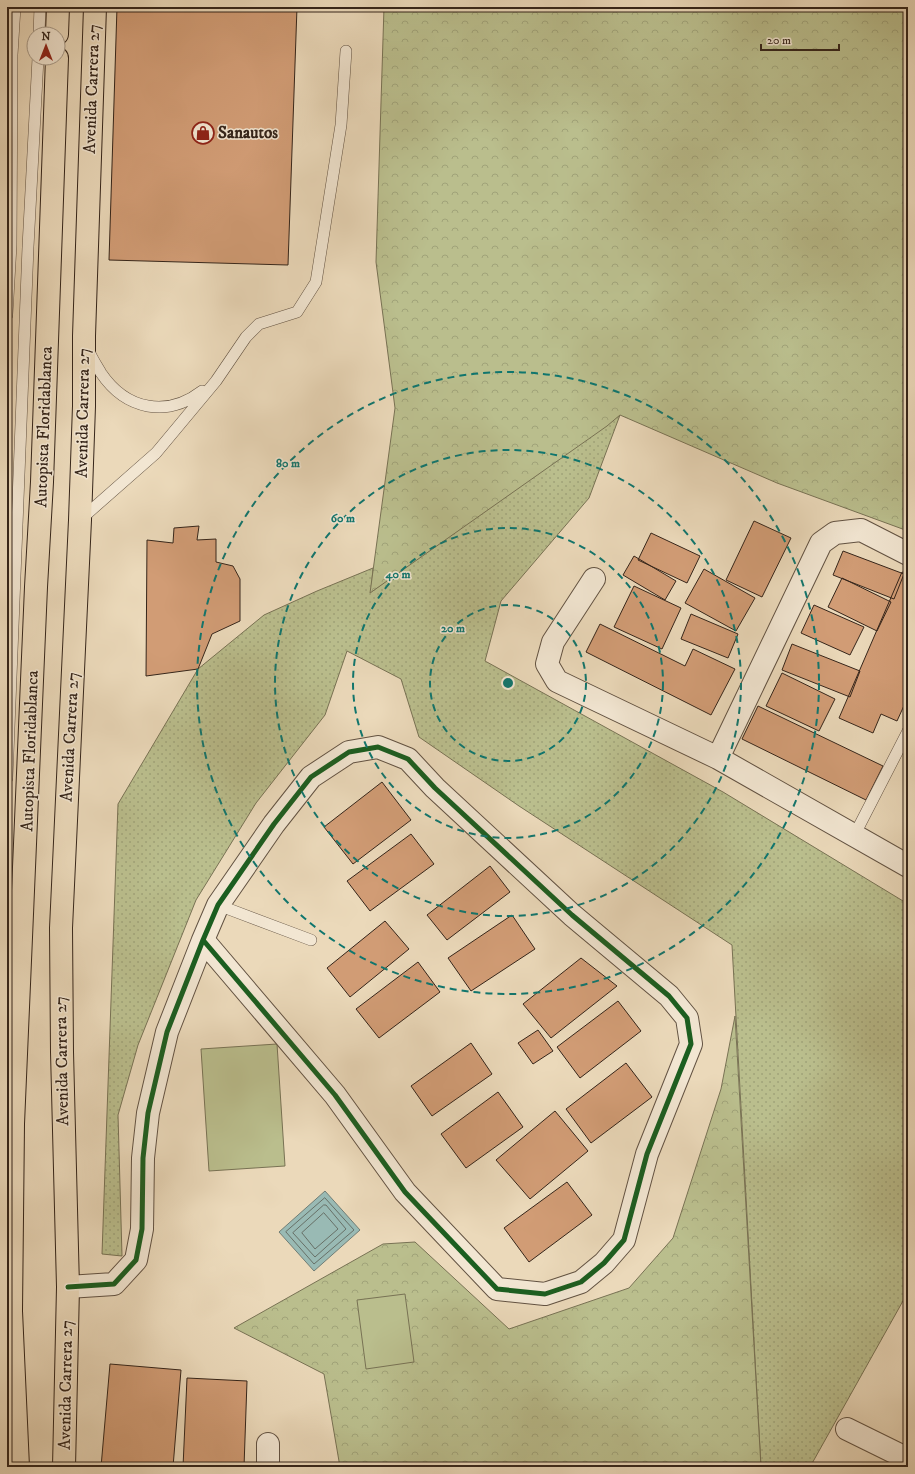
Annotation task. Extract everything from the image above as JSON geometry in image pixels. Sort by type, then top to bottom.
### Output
[{"type":"highway","points":[[57,26],[58,7]]},
{"type":"highway","name":"Avenida Carrera 27","points":[[64,1467],[68,1287],[62,1052],[61,928],[80,520],[84,406],[84,336],[95,7]]},
{"type":"highway","name":"Autopista Floridablanca","points":[[18,1467],[10,1310],[13,1124],[36,588],[42,482],[56,66]]},
{"type":"street","points":[[718,758],[821,543],[834,532],[861,530],[908,554]]},
{"type":"street","points":[[594,579],[553,642],[547,664],[557,681],[718,758],[908,866]]},
{"type":"street","points":[[68,1287],[114,1284],[136,1260],[142,1229],[143,1158],[148,1113],[157,1070],[167,1032],[203,940],[218,905],[274,824],[311,777],[348,752],[378,747],[408,759],[435,788],[572,915],[668,996],[687,1018],[691,1044],[648,1154],[624,1240],[604,1263],[581,1282],[545,1294],[496,1289],[405,1192],[335,1095],[203,940]]},
{"type":"street","points":[[847,1429],[908,1459]]},
{"type":"street","points":[[268,1444],[268,1467]]},
{"type":"lane","points":[[7,315],[11,245],[12,55],[15,7]]},
{"type":"lane","points":[[39,26],[40,7]]},
{"type":"lane","points":[[80,520],[156,453],[216,380],[246,337],[259,324],[298,312],[316,282],[341,125],[346,51]]},
{"type":"lane","points":[[7,778],[28,247],[38,66]]},
{"type":"lane","points":[[84,336],[92,359],[104,377],[117,392],[134,403],[153,408],[173,406],[192,399],[216,380]]},
{"type":"lane","points":[[854,836],[908,731]]},
{"type":"lane","points":[[218,905],[311,940]]},
{"type":"green space","points":[[384,7],[908,7],[908,531],[777,483],[620,415],[607,426],[370,593],[395,408],[376,262]]},
{"type":"green space","points":[[620,415],[589,498],[501,601],[485,661],[723,792],[908,904],[908,1292],[810,1467],[761,1467],[732,945],[519,806],[419,737],[401,679],[347,651],[325,715],[256,803],[196,900],[138,1045],[118,1115],[122,1256],[102,1254],[118,804],[198,669],[264,615],[373,568],[371,592]]},
{"type":"green space","points":[[735,1016],[761,1467],[340,1467],[324,1374],[234,1328],[383,1244],[415,1242],[509,1329],[629,1288],[673,1238],[721,1089]]},
{"type":"green space","points":[[277,1044],[285,1166],[209,1171],[201,1049]]},
{"type":"green space","points":[[405,1294],[414,1362],[366,1369],[357,1300]]},
{"type":"water","points":[[325,1191],[360,1230],[314,1271],[279,1232]]},
{"type":"building","name":"Sanautos","points":[[117,7],[297,7],[288,265],[109,260]]},
{"type":"building","points":[[754,521],[791,538],[762,597],[726,580]]},
{"type":"building","points":[[199,526],[197,540],[216,539],[216,562],[233,566],[240,579],[240,621],[212,634],[198,669],[146,676],[147,540],[173,543],[174,528]]},
{"type":"building","points":[[651,533],[700,556],[687,583],[638,560]]},
{"type":"building","points":[[843,551],[904,574],[894,599],[833,575]]},
{"type":"building","points":[[634,556],[676,581],[665,600],[623,575]]},
{"type":"building","points":[[704,569],[755,598],[736,631],[685,603]]},
{"type":"building","points":[[902,572],[908,574],[908,699],[897,721],[881,714],[873,733],[839,718]]},
{"type":"building","points":[[842,578],[891,602],[877,631],[828,607]]},
{"type":"building","points":[[634,586],[681,608],[662,649],[614,627]]},
{"type":"building","points":[[814,605],[864,627],[850,655],[801,633]]},
{"type":"building","points":[[691,614],[738,634],[728,658],[681,639]]},
{"type":"building","points":[[600,624],[685,666],[693,649],[735,669],[711,715],[586,652]]},
{"type":"building","points":[[792,644],[860,671],[850,697],[782,670]]},
{"type":"building","points":[[782,673],[835,699],[819,731],[766,706]]},
{"type":"building","points":[[758,706],[883,766],[866,800],[742,739]]},
{"type":"building","points":[[382,782],[411,820],[353,864],[324,827]]},
{"type":"building","points":[[411,834],[434,864],[370,911],[347,881]]},
{"type":"building","points":[[490,866],[510,892],[447,940],[427,915]]},
{"type":"building","points":[[512,915],[535,949],[471,991],[448,958]]},
{"type":"building","points":[[385,921],[409,949],[350,997],[327,968]]},
{"type":"building","points":[[581,958],[617,986],[551,1038],[523,1004]]},
{"type":"building","points":[[418,962],[440,992],[379,1038],[356,1009]]},
{"type":"building","points":[[618,1001],[641,1031],[580,1078],[557,1047]]},
{"type":"building","points":[[538,1030],[553,1051],[533,1064],[518,1043]]},
{"type":"building","points":[[471,1043],[492,1074],[432,1116],[411,1086]]},
{"type":"building","points":[[626,1063],[652,1097],[591,1143],[566,1109]]},
{"type":"building","points":[[498,1092],[523,1127],[466,1168],[441,1134]]},
{"type":"building","points":[[555,1111],[588,1151],[530,1199],[496,1160]]},
{"type":"building","points":[[567,1182],[592,1215],[529,1262],[504,1228]]},
{"type":"building","points":[[110,1364],[181,1370],[173,1467],[101,1467]]},
{"type":"building","points":[[187,1378],[247,1381],[244,1467],[183,1467]]},
{"type":"cycle path","points":[[68,1287],[114,1284],[136,1260],[142,1229],[143,1158],[148,1113],[167,1032],[203,940],[218,905],[274,824],[311,777],[349,752],[378,747],[408,759],[435,788],[572,915],[669,996],[687,1018],[691,1044],[647,1154],[624,1240],[604,1263],[581,1282],[545,1294],[497,1289],[405,1192],[335,1095],[203,940]]},
{"type":"place","name":"Sanautos","points":[[203,133]]}]
